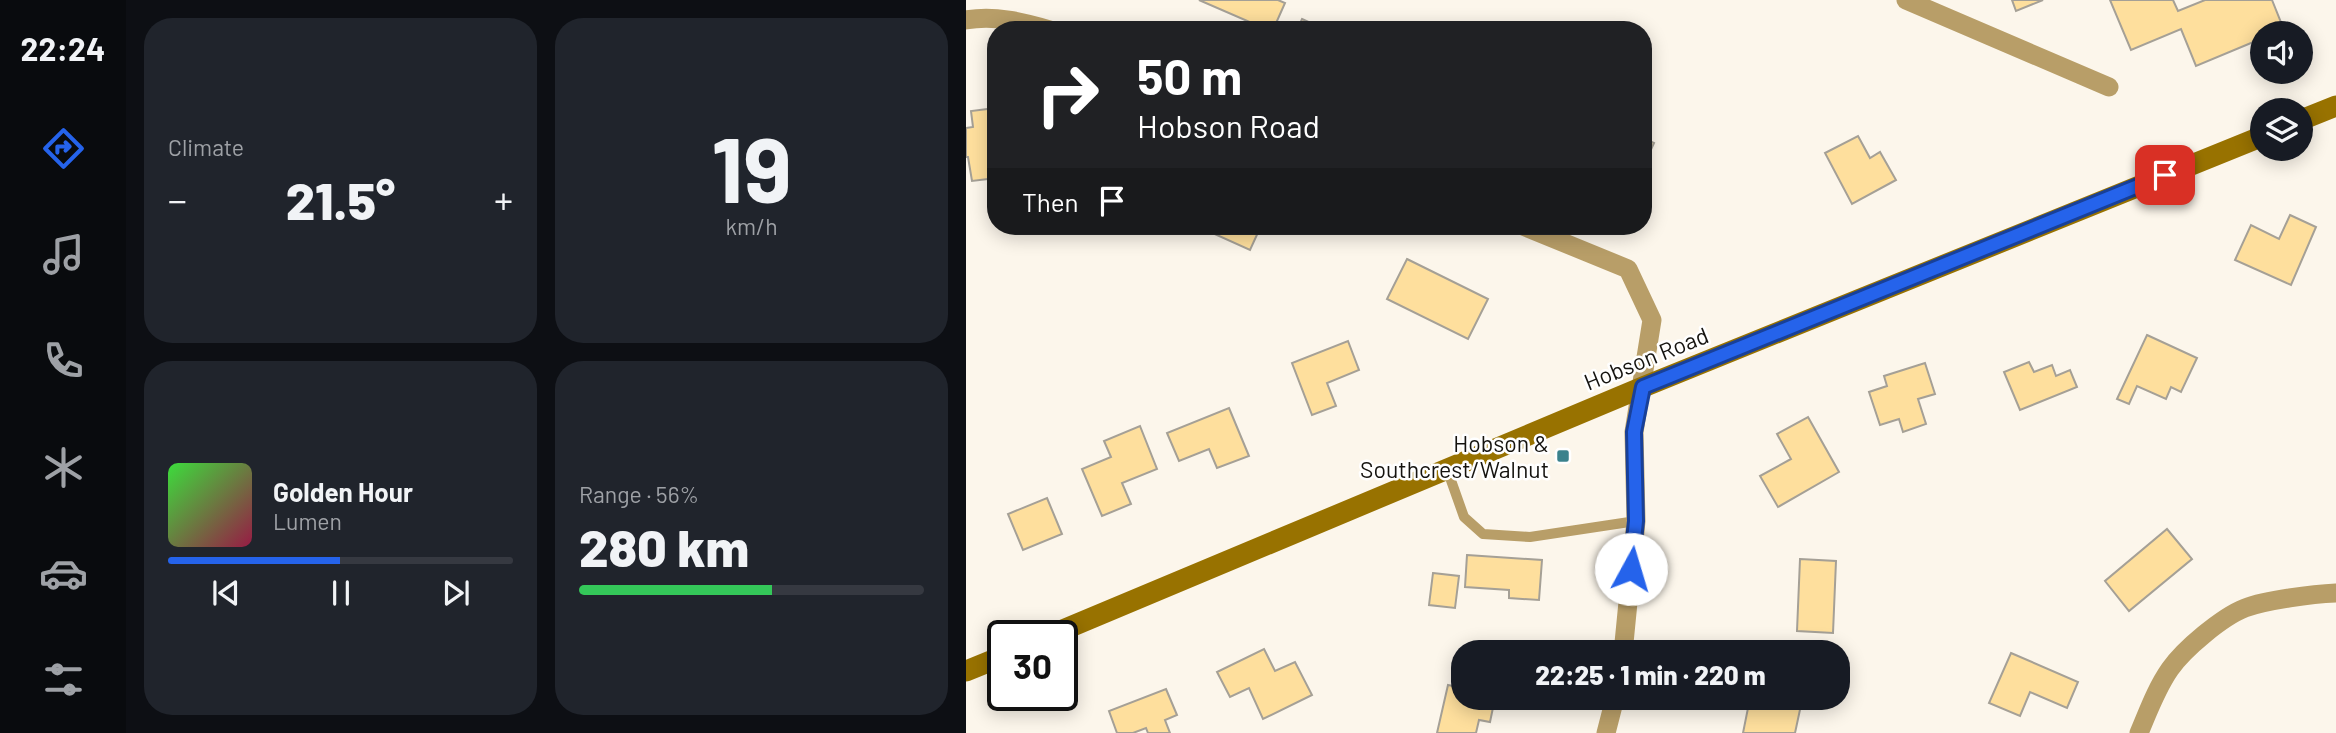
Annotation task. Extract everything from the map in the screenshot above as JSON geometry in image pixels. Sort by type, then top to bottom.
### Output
[{"type":"main road","points":[[2313,115],[2336,106]]},
{"type":"main road","name":"Hobson Road","points":[[1078,624],[1643,387],[2250,141]]},
{"type":"main road","points":[[966,671],[987,662]]},
{"type":"street","points":[[1906,0],[2109,87]]},
{"type":"street","points":[[966,20],[1016,21]]},
{"type":"street","points":[[1545,235],[1628,269],[1652,320],[1634,432],[1636,521],[1624,640]]},
{"type":"street","points":[[2139,733],[2170,669],[2201,636],[2244,608],[2336,593]]},
{"type":"street","points":[[1606,733],[1612,710]]},
{"type":"lane","points":[[1447,469],[1464,517],[1483,534],[1530,537],[1636,521]]},
{"type":"building","points":[[1199,0],[1278,0],[1285,3],[1277,21],[1247,21]]},
{"type":"building","points":[[2012,0],[2043,0],[2016,11]]},
{"type":"building","points":[[2110,0],[2173,0],[2178,11],[2205,0],[2272,0],[2280,21],[2250,21],[2250,43],[2196,66],[2181,29],[2131,50]]},
{"type":"building","points":[[987,109],[987,179],[972,181],[966,157],[966,128],[973,127],[971,111]]},
{"type":"building","points":[[1858,136],[1870,158],[1880,152],[1896,180],[1852,204],[1825,153]]},
{"type":"building","points":[[2290,215],[2316,227],[2291,285],[2235,260],[2251,225],[2279,239]]},
{"type":"building","points":[[1217,235],[1257,235],[1250,250]]},
{"type":"building","points":[[1407,259],[1488,299],[1468,339],[1387,299]]},
{"type":"building","points":[[2147,335],[2197,358],[2181,392],[2171,387],[2166,399],[2137,386],[2129,404],[2117,399]]},
{"type":"building","points":[[1348,341],[1359,370],[1327,383],[1336,406],[1312,415],[1292,363]]},
{"type":"building","points":[[2029,362],[2034,372],[2052,365],[2056,376],[2070,370],[2077,387],[2020,410],[2004,372]]},
{"type":"building","points":[[1925,363],[1935,394],[1918,399],[1926,424],[1903,432],[1899,419],[1880,425],[1869,392],[1887,386],[1884,376]]},
{"type":"building","points":[[1229,408],[1249,456],[1217,468],[1209,449],[1179,461],[1167,433]]},
{"type":"building","points":[[1808,417],[1839,472],[1778,507],[1760,476],[1791,459],[1777,434]]},
{"type":"building","points":[[1140,426],[1157,469],[1122,483],[1131,504],[1102,516],[1082,469],[1111,457],[1104,441]]},
{"type":"building","points":[[1047,498],[1062,534],[1023,550],[1008,514]]},
{"type":"building","points":[[2167,529],[2192,559],[2129,611],[2105,581]]},
{"type":"building","points":[[1467,555],[1542,560],[1539,600],[1509,598],[1509,590],[1465,587]]},
{"type":"building","points":[[1800,559],[1836,561],[1833,633],[1797,631]]},
{"type":"building","points":[[1433,573],[1459,576],[1455,608],[1429,605]]},
{"type":"building","points":[[1264,649],[1275,671],[1295,662],[1312,695],[1263,719],[1249,688],[1230,697],[1217,672]]},
{"type":"building","points":[[2011,653],[2078,682],[2067,708],[2030,692],[2020,716],[1989,703]]},
{"type":"building","points":[[1448,685],[1451,686],[1451,710],[1492,710],[1490,722],[1479,720],[1476,733],[1437,733]]},
{"type":"building","points":[[1166,689],[1177,715],[1165,720],[1170,733],[1148,733],[1146,728],[1133,733],[1117,733],[1109,711]]},
{"type":"building","points":[[1748,710],[1800,710],[1795,733],[1743,733]]},
{"type":"place","name":"Hobson & Southcrest/Walnut","points":[[1563,456]]},
{"type":"route","points":[[1631,569],[1636,521],[1634,432],[1643,387],[2165,175]]}]
